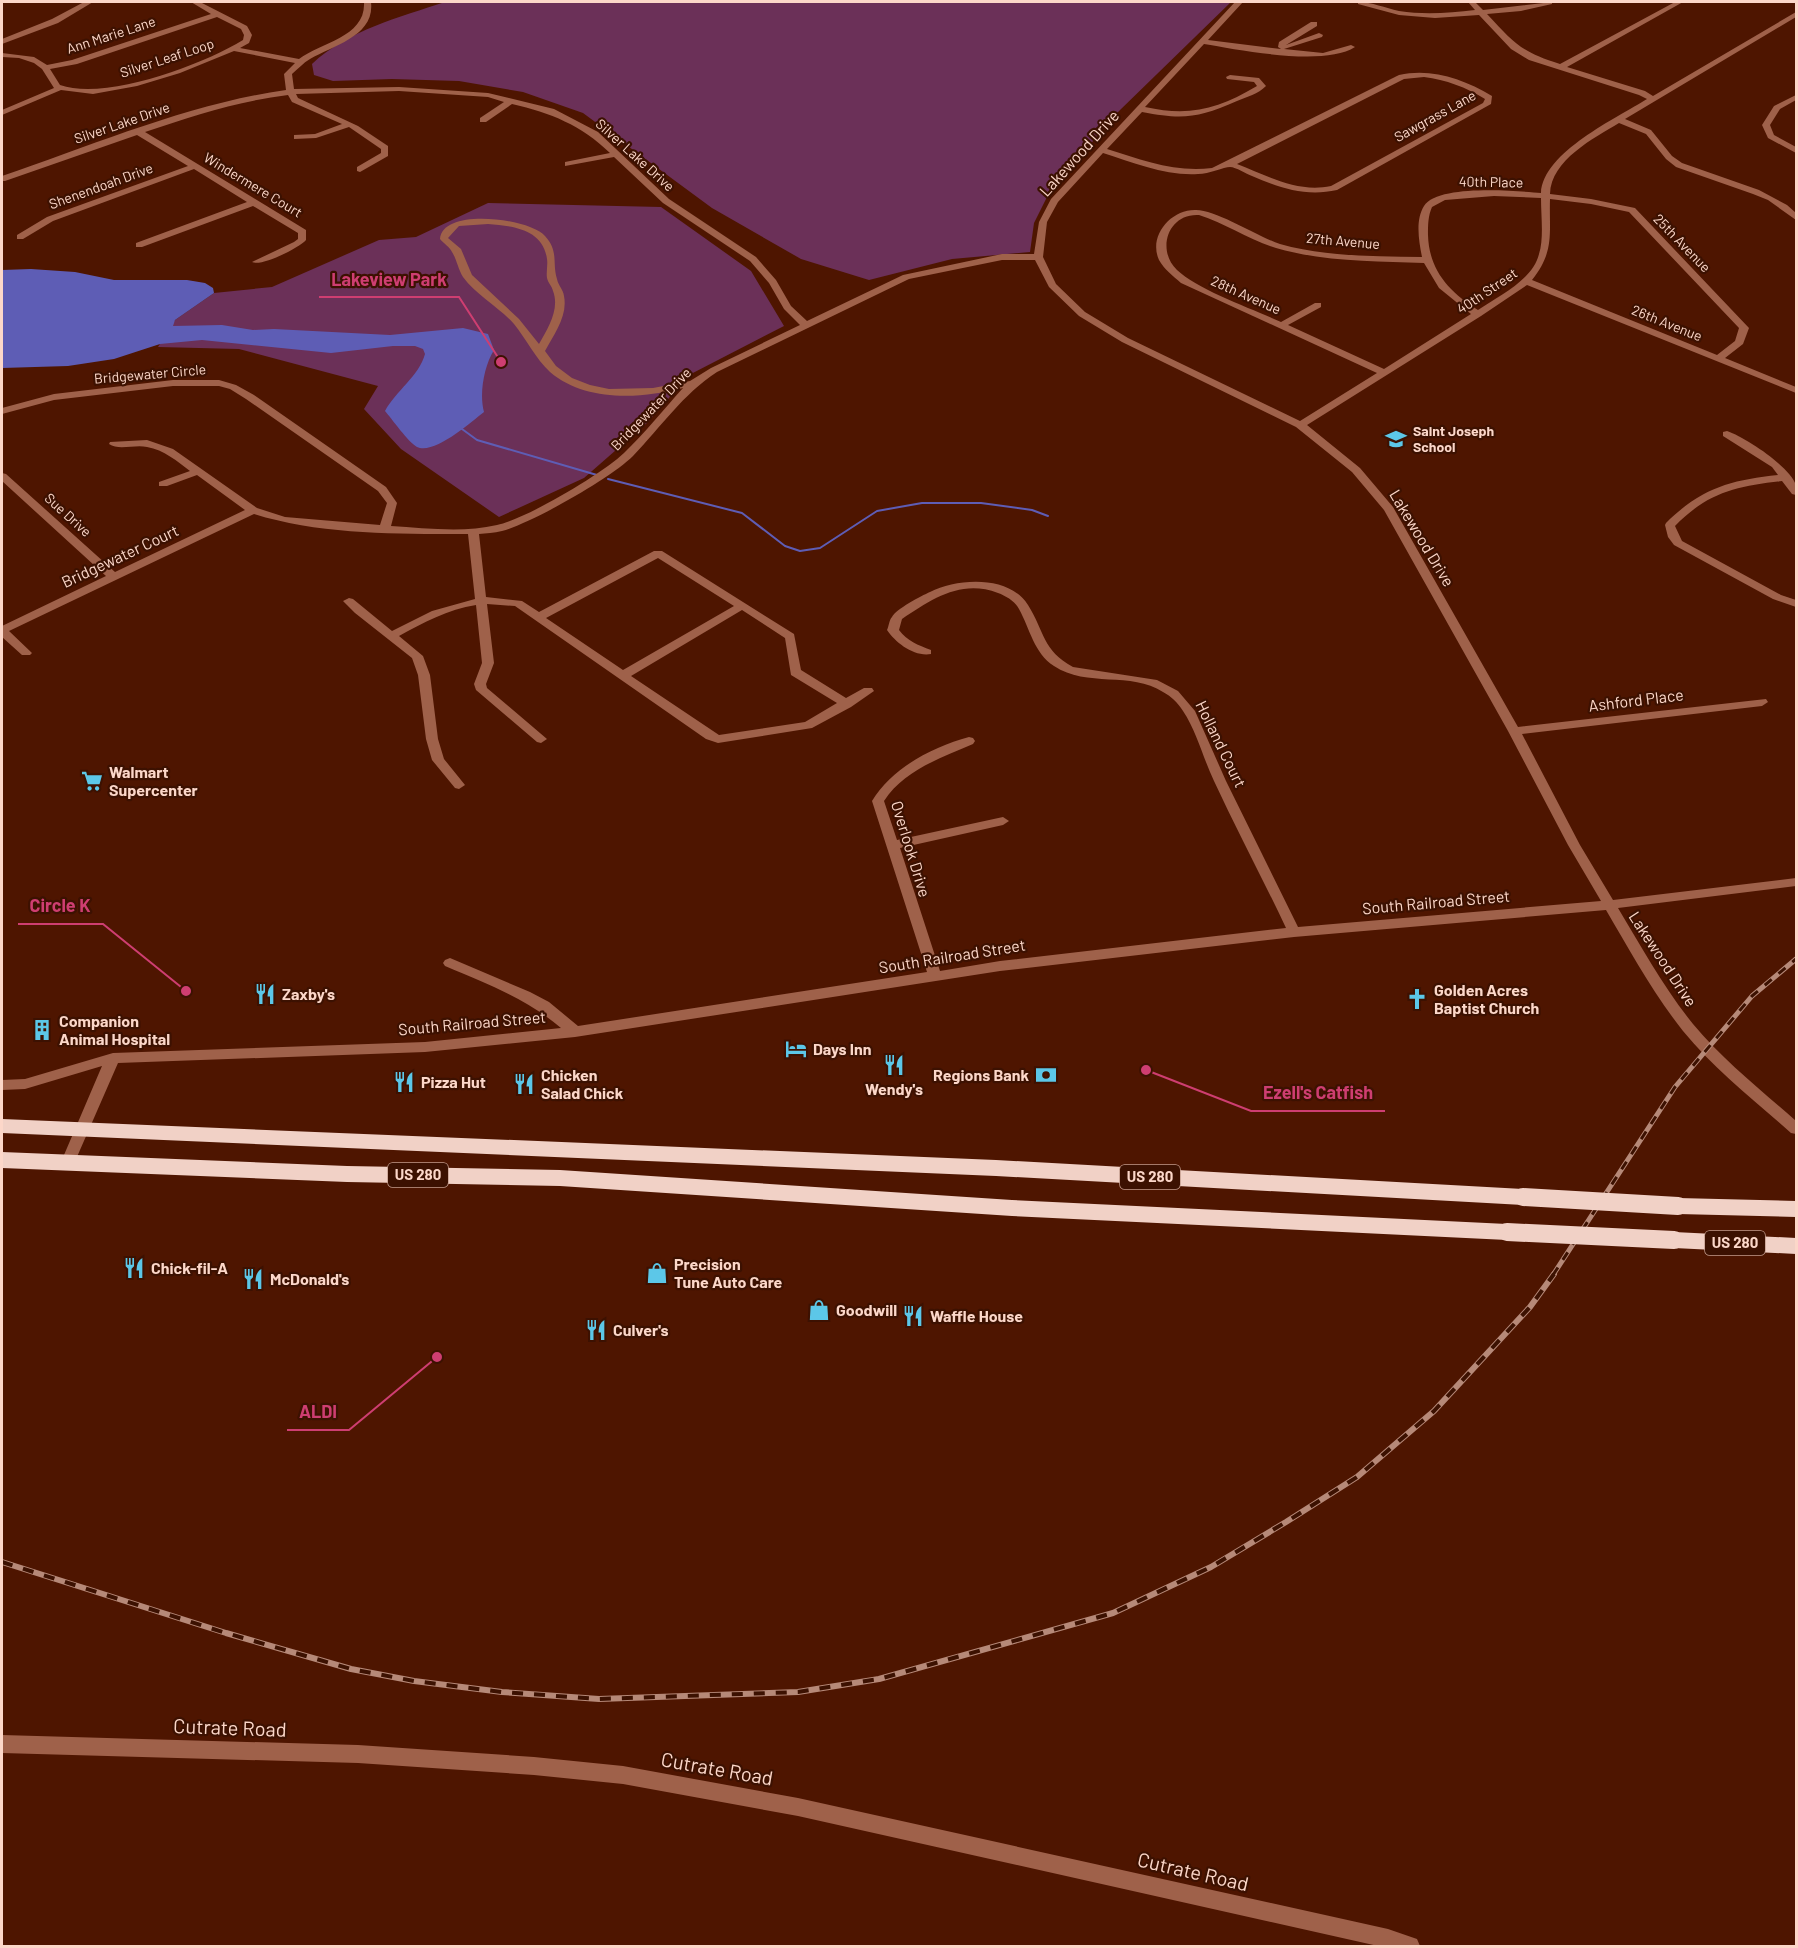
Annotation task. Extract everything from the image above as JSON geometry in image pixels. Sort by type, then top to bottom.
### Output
[{"type":"highway","name":"US 280","points":[[2,1126],[1070,1171],[1678,1206],[1797,1209]]},
{"type":"highway","name":"US 280","points":[[2,1160],[347,1174],[560,1178],[988,1207],[1797,1246]]},
{"type":"street","points":[[2,42],[55,21],[89,2]]},
{"type":"street","name":"Silver Leaf Loop","points":[[60,88],[104,91],[132,86],[234,49],[246,41],[248,35],[244,28],[195,2]]},
{"type":"street","points":[[360,169],[378,160],[385,154],[385,148],[380,142],[295,100],[293,92],[295,89],[291,79],[293,69],[354,32],[365,21],[370,10],[368,2]]},
{"type":"street","name":"Lakewood Drive","points":[[1239,2],[1054,201],[1043,222],[1038,257],[1052,285],[1082,314],[1125,340],[1300,425],[1356,470],[1389,509],[1514,731],[1542,788],[1655,981],[1689,1028],[1734,1074],[1797,1129]]},
{"type":"street","points":[[1361,2],[1399,13],[1436,16],[1521,9],[1549,2]]},
{"type":"street","points":[[1471,2],[1521,52],[1637,97],[1654,100]]},
{"type":"street","points":[[1559,68],[1680,2]]},
{"type":"street","name":"Ann Marie Lane","points":[[45,68],[74,62],[218,14]]},
{"type":"street","name":"40th Street","points":[[1300,425],[1527,281],[1544,254],[1544,197],[1550,178],[1566,155],[1593,135],[1797,14]]},
{"type":"street","points":[[1278,47],[1314,24]]},
{"type":"street","points":[[1203,42],[1288,47],[1318,35]]},
{"type":"street","points":[[1203,42],[1240,48],[1323,55],[1352,47]]},
{"type":"street","points":[[234,49],[301,63]]},
{"type":"street","points":[[2,55],[24,57],[45,68],[52,84],[60,88]]},
{"type":"street","name":"Sawgrass Lane","points":[[1103,150],[1138,161],[1183,170],[1209,171],[1230,164],[1402,77],[1420,74],[1445,79],[1489,98],[1487,104],[1334,188],[1318,193],[1299,191],[1230,164]]},
{"type":"street","points":[[1141,109],[1176,116],[1203,114],[1262,86],[1256,80],[1230,77]]},
{"type":"street","name":"Silver Lake Drive","points":[[253,98],[291,79],[330,90]]},
{"type":"street","points":[[2,113],[60,88]]},
{"type":"street","name":"Silver Lake Drive","points":[[2,179],[193,113],[253,98],[293,92],[330,90],[422,89],[466,92],[512,100],[551,111],[582,125],[616,153],[666,201],[753,259],[773,282],[787,307],[807,326]]},
{"type":"street","points":[[1797,97],[1776,107],[1766,125],[1771,136],[1797,150]]},
{"type":"street","points":[[483,120],[512,100]]},
{"type":"street","points":[[1619,120],[1653,136],[1662,152],[1680,165],[1761,195],[1797,217]]},
{"type":"street","points":[[297,137],[316,136],[348,125]]},
{"type":"street","name":"Windermere Court","points":[[138,132],[295,225],[304,236],[297,244],[257,262]]},
{"type":"street","points":[[568,164],[616,153]]},
{"type":"street","name":"Shenendoah Drive","points":[[20,237],[50,219],[195,166]]},
{"type":"street","name":"40th Place","points":[[1425,260],[1425,212],[1429,205],[1437,199],[1465,193],[1544,197]]},
{"type":"street","name":"25th Avenue","points":[[1544,197],[1600,202],[1632,210],[1744,327],[1744,336],[1738,344],[1719,358]]},
{"type":"street","points":[[139,245],[255,202]]},
{"type":"street","name":"27th Avenue","points":[[1194,212],[1210,215],[1254,237],[1301,252],[1326,256],[1425,260]]},
{"type":"street","name":"28th Avenue","points":[[1194,212],[1179,215],[1171,222],[1163,233],[1160,245],[1162,257],[1170,269],[1184,281],[1385,373]]},
{"type":"street","points":[[540,351],[556,319],[560,305],[559,292],[552,280],[551,255],[546,243],[536,232],[513,223],[471,221],[450,227],[444,239],[456,249],[468,277],[527,333],[548,365],[563,377],[584,387],[609,392],[670,390],[693,383]]},
{"type":"street","name":"Bridgewater Drive","points":[[114,444],[155,445],[169,451],[253,510],[284,520],[385,528],[473,531],[500,528],[545,508],[611,469],[628,455],[693,383],[708,374],[906,277],[1002,257],[1038,257]]},
{"type":"street","points":[[1425,260],[1443,289],[1452,298],[1478,314]]},
{"type":"street","name":"26th Avenue","points":[[1527,281],[1797,390]]},
{"type":"street","points":[[1280,326],[1318,305]]},
{"type":"street","name":"Bridgewater Circle","points":[[2,411],[34,401],[64,396],[173,383],[219,383],[233,387],[382,489],[392,503],[385,528]]},
{"type":"street","points":[[1727,434],[1767,458],[1787,477],[1797,492]]},
{"type":"street","points":[[164,484],[197,472]]},
{"type":"street","name":"Sue Drive","points":[[2,476],[114,577]]},
{"type":"street","points":[[1787,477],[1725,486],[1711,492],[1678,516],[1670,525],[1673,537],[1678,543],[1778,597],[1797,604]]},
{"type":"street","name":"Bridgewater Court","points":[[2,631],[253,510]]},
{"type":"street","points":[[473,531],[488,663],[480,684],[482,690],[541,739]]},
{"type":"street","points":[[539,616],[658,553],[790,636],[795,672],[847,704]]},
{"type":"street","name":"Holland Court","points":[[927,652],[912,647],[897,636],[893,630],[897,617],[951,586],[970,582],[1000,590],[1020,602],[1042,646],[1059,664],[1080,672],[1147,681],[1167,689],[1191,714],[1220,781],[1294,933]]},
{"type":"street","points":[[391,636],[458,605],[508,600],[518,603],[718,739],[798,728],[868,691]]},
{"type":"street","points":[[349,601],[417,656],[424,675],[432,739],[438,760],[459,785]]},
{"type":"street","points":[[623,675],[741,606]]},
{"type":"street","points":[[2,631],[26,652]]},
{"type":"street","name":"Ashford Place","points":[[1514,731],[1762,702]]},
{"type":"street","name":"Overlook Drive","points":[[935,977],[878,801],[883,791],[898,778],[924,762],[969,741]]},
{"type":"street","points":[[894,845],[1003,821]]},
{"type":"street","name":"South Railroad Street","points":[[2,1085],[25,1084],[113,1058],[415,1048],[575,1032],[1000,966],[1294,933],[1609,905],[1797,882]]},
{"type":"street","points":[[450,963],[525,994],[544,1006],[575,1032]]},
{"type":"street","points":[[68,1162],[113,1058]]},
{"type":"street","name":"Cutrate Road","points":[[2,1744],[358,1754],[534,1766],[623,1775],[798,1807],[1388,1939],[1410,1947]]},
{"type":"shaded area","points":[[445,2],[1231,2],[1119,111],[1050,191],[1034,223],[1030,252],[952,259],[869,280],[801,259],[712,208],[583,113],[523,92],[459,81],[392,79],[333,81],[314,75],[312,64],[326,52],[358,33]]},
{"type":"shaded area","points":[[488,203],[661,207],[751,271],[784,326],[689,375],[648,422],[584,478],[499,517],[401,449],[364,409],[378,386],[239,349],[158,347],[175,320],[214,293],[272,287],[379,240],[416,237]]},
{"type":"shaded area","points":[[2,270],[75,272],[114,280],[187,280],[205,283],[213,288],[214,293],[175,320],[173,326],[222,325],[253,330],[390,335],[463,328],[488,334],[494,350],[483,380],[484,412],[452,437],[433,446],[417,447],[409,440],[385,411],[422,362],[425,354],[423,349],[415,346],[393,346],[331,353],[202,340],[160,344],[114,359],[68,366],[2,368]]},
{"type":"waterway","points":[[462,429],[477,440],[597,475]]},
{"type":"waterway","points":[[608,479],[742,513],[785,546],[800,551],[820,548],[877,511],[922,503],[981,503],[1032,510],[1048,516]]},
{"type":"railway","points":[[1553,1275],[1675,1087],[1752,996],[1796,959]]},
{"type":"railway","points":[[2,1562],[226,1633],[351,1669],[414,1681],[502,1692],[599,1699],[798,1692],[879,1679],[1113,1613],[1211,1567],[1357,1477],[1434,1411],[1530,1307],[1554,1274]]},
{"type":"place","name":"Lakeview Park","points":[[501,362]]},
{"type":"place","name":"Saint Joseph School","points":[[1396,439]]},
{"type":"place","name":"Walmart Supercenter","points":[[92,781]]},
{"type":"place","name":"Circle K","points":[[186,991]]},
{"type":"place","name":"Zaxby's","points":[[265,994]]},
{"type":"place","name":"Golden Acres Baptist Church","points":[[1417,999]]},
{"type":"place","name":"Companion Animal Hospital","points":[[42,1030]]},
{"type":"place","name":"Days Inn","points":[[796,1049]]},
{"type":"place","name":"Wendy's","points":[[894,1065]]},
{"type":"place","name":"Ezell's Catfish","points":[[1146,1070]]},
{"type":"place","name":"Regions Bank","points":[[1046,1075]]},
{"type":"place","name":"Pizza Hut","points":[[404,1082]]},
{"type":"place","name":"Chicken Salad Chick","points":[[524,1084]]},
{"type":"place","name":"Chick-fil-A","points":[[134,1268]]},
{"type":"place","name":"Precision Tune Auto Care","points":[[657,1273]]},
{"type":"place","name":"McDonald's","points":[[253,1279]]},
{"type":"place","name":"Goodwill","points":[[819,1310]]},
{"type":"place","name":"Waffle House","points":[[913,1316]]},
{"type":"place","name":"Culver's","points":[[596,1330]]},
{"type":"place","name":"ALDI","points":[[437,1357]]}]
